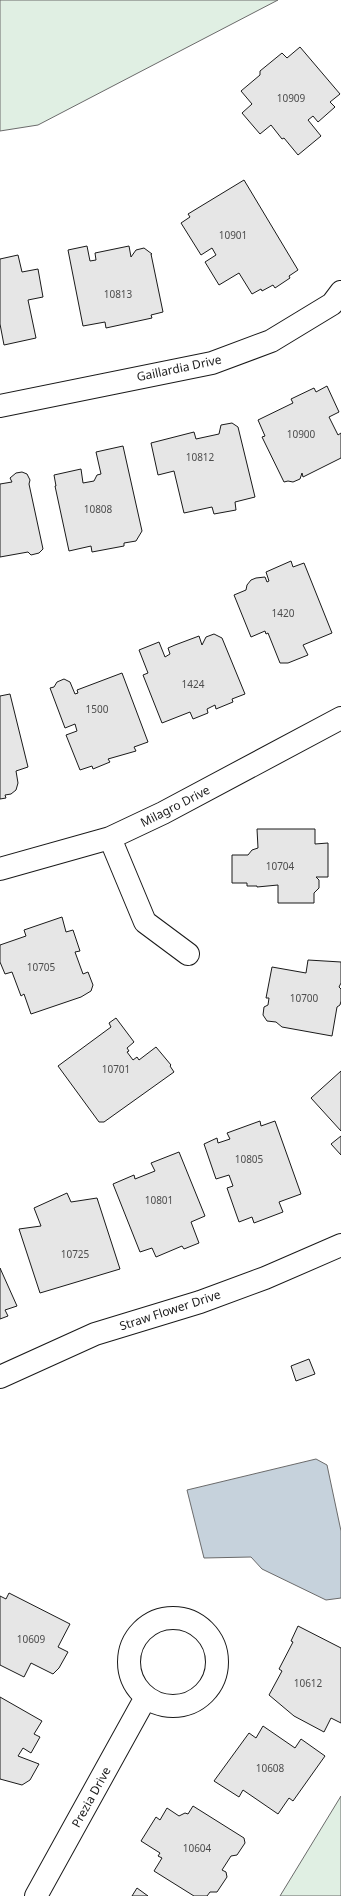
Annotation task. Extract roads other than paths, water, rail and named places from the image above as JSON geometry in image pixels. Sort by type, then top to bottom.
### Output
[{"type":"street","name":"Gaillardia Drive","points":[[0,406],[212,363],[271,341],[332,304],[341,292]]},
{"type":"street","name":"Milagro Drive","points":[[0,869],[110,838],[164,813],[341,718]]},
{"type":"street","points":[[110,838],[144,922],[188,954]]},
{"type":"street","name":"Straw Flower Drive","points":[[0,1377],[95,1334],[200,1302],[265,1278],[341,1245]]},
{"type":"street","name":"Prezia Drive","points":[[36,1896],[146,1697]]}]
